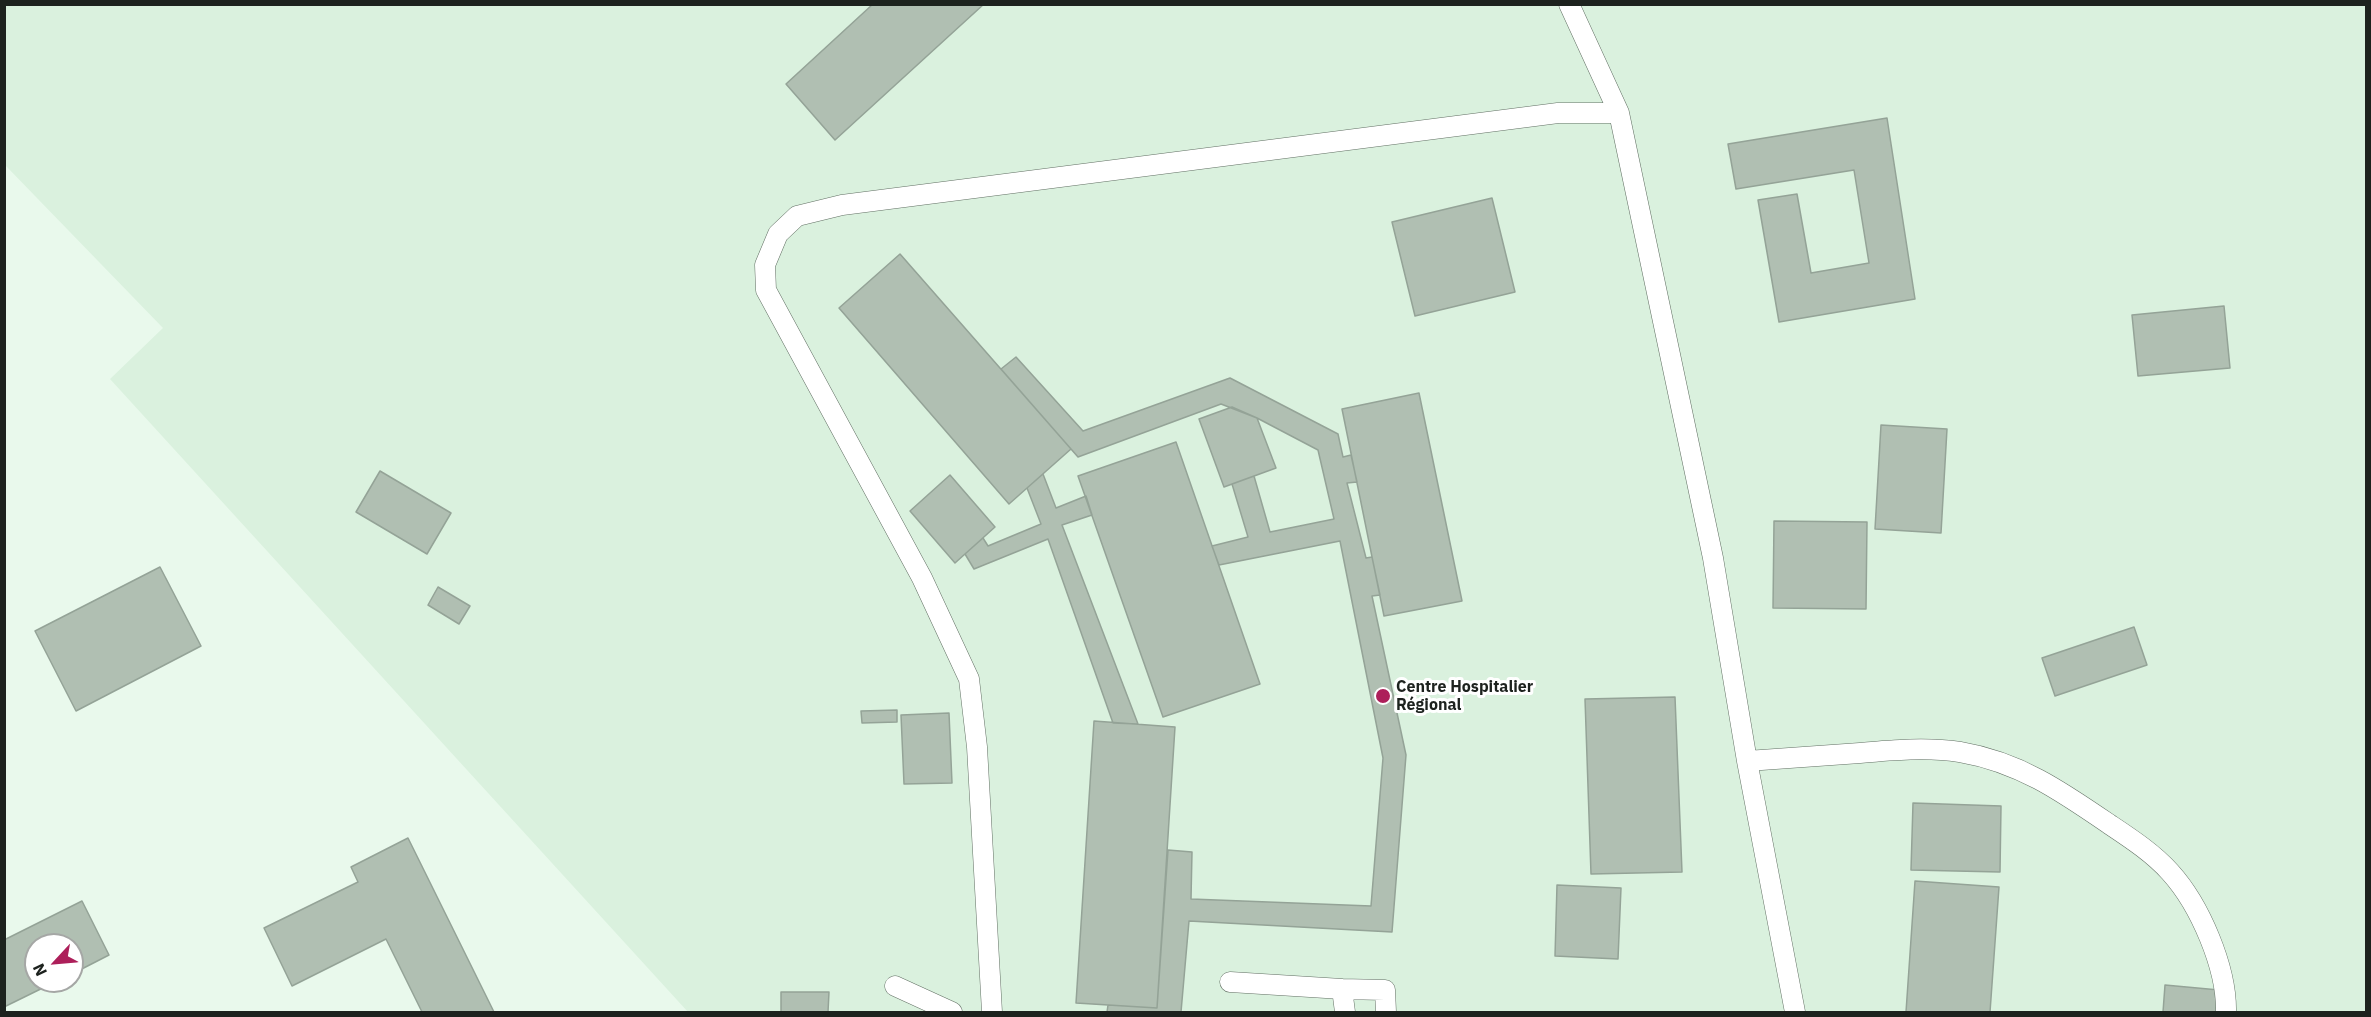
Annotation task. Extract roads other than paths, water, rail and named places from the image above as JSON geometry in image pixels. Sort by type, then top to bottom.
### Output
[{"type":"lane","points":[[1569,4],[1619,113],[1713,558],[1747,761],[1795,1012]]},
{"type":"lane","points":[[992,1012],[977,747],[969,679],[922,578],[766,290],[765,265],[778,234],[797,216],[842,205],[1558,113],[1619,113]]},
{"type":"lane","points":[[1747,761],[1906,749],[1959,752],[2008,764],[2054,786],[2134,841],[2170,872],[2197,910],[2215,954],[2226,995],[2226,1012]]},
{"type":"lane","points":[[1230,982],[1385,990],[1386,1012]]},
{"type":"lane","points":[[895,986],[952,1012]]},
{"type":"lane","points":[[1342,989],[1345,1012]]},
{"type":"place","name":"Centre Hospitalier Régional","points":[[1383,696]]}]
